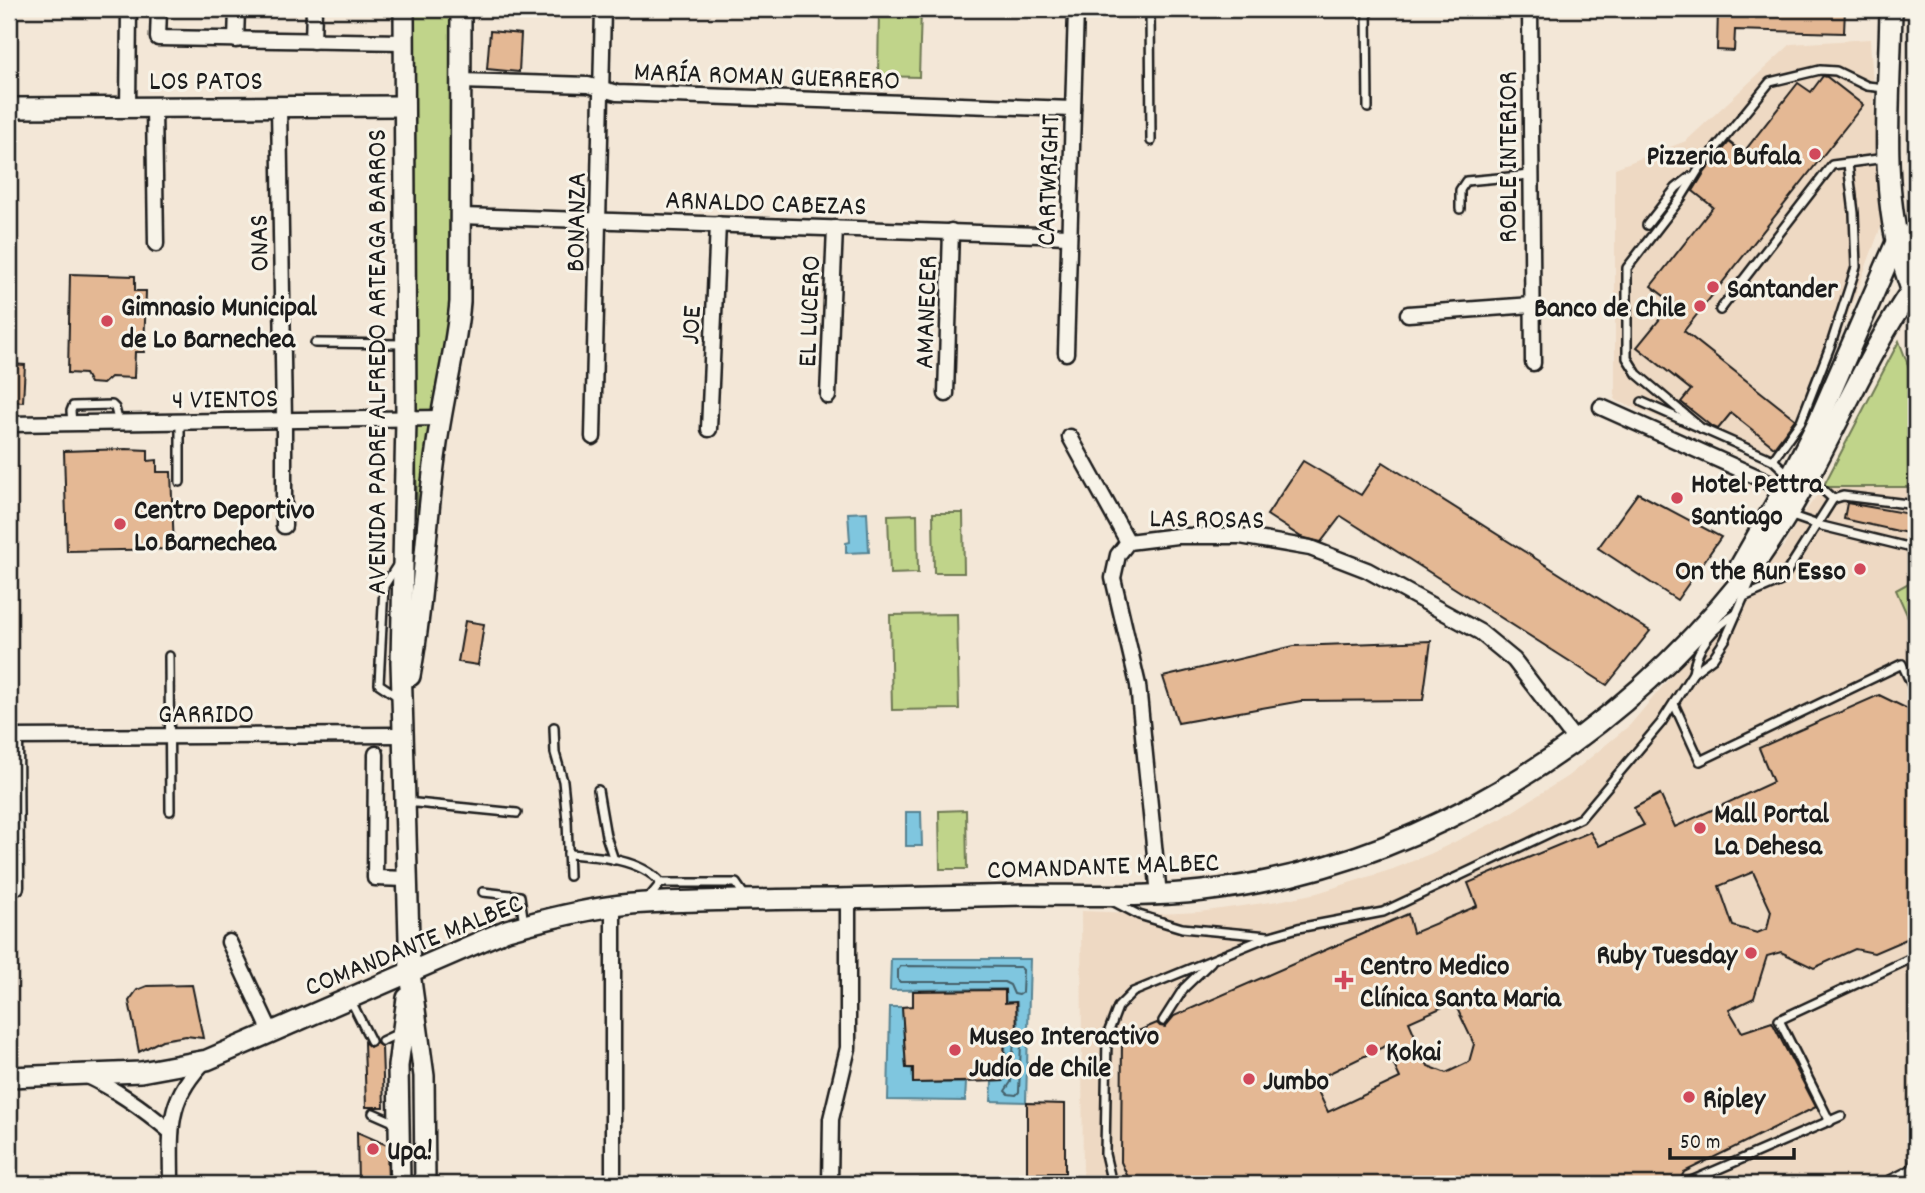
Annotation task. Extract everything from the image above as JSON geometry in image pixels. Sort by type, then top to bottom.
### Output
[{"type":"main road","points":[[1891,9],[1889,158],[1907,236],[1915,293]]},
{"type":"street","points":[[128,107],[129,9]]},
{"type":"street","points":[[159,9],[158,38],[404,42]]},
{"type":"street","points":[[236,40],[237,9]]},
{"type":"street","points":[[313,41],[314,9]]},
{"type":"street","name":"AVENIDA PADRE ALFREDO ARTEAGA BARROS","points":[[404,9],[406,419],[402,557],[403,716],[410,973],[424,1076],[425,1184]]},
{"type":"street","name":"AVENIDA PADRE ALFREDO ARTEAGA BARROS","points":[[403,716],[419,618],[436,450],[458,323],[461,9]]},
{"type":"street","name":"BONANZA","points":[[593,437],[603,9]]},
{"type":"street","name":"CARTWRIGHT","points":[[1066,353],[1076,9]]},
{"type":"street","name":"ROBLE INTERIOR","points":[[1530,9],[1532,363]]},
{"type":"street","name":"MARÍA ROMAN GUERRERO","points":[[461,81],[588,85],[617,93],[1073,109]]},
{"type":"street","name":"ONAS","points":[[279,106],[284,526]]},
{"type":"street","name":"LOS PATOS","points":[[9,108],[404,106]]},
{"type":"street","points":[[154,107],[156,244]]},
{"type":"street","name":"ARNALDO CABEZAS","points":[[461,216],[1069,236]]},
{"type":"street","name":"JOE","points":[[709,429],[718,224]]},
{"type":"street","name":"EL LUCERO","points":[[828,397],[835,228]]},
{"type":"street","name":"AMANECER","points":[[946,394],[950,232]]},
{"type":"street","name":"COMANDANTE MALBEC","points":[[9,1077],[85,1076],[169,1069],[207,1060],[477,942],[524,925],[613,906],[748,900],[1159,895],[1214,890],[1281,878],[1385,847],[1472,807],[1530,772],[1641,686],[1702,626],[1762,555],[1788,514],[1795,481],[1832,394],[1907,236]]},
{"type":"street","name":"COMANDANTE MALBEC","points":[[1702,626],[1795,481],[1888,323],[1915,293]]},
{"type":"street","points":[[1408,314],[1532,305]]},
{"type":"street","points":[[1601,407],[1795,481]]},
{"type":"street","name":"4 VIENTOS","points":[[9,424],[441,418]]},
{"type":"street","points":[[1070,437],[1128,542]]},
{"type":"street","name":"LAS ROSAS","points":[[1159,895],[1138,685],[1113,578],[1118,555],[1128,542],[1177,536],[1240,536],[1310,548],[1367,570],[1480,632],[1514,660],[1574,740]]},
{"type":"street","name":"GARRIDO","points":[[12,737],[169,736],[403,716]]},
{"type":"street","points":[[12,737],[16,887]]},
{"type":"street","points":[[376,754],[375,878],[408,879]]},
{"type":"street","points":[[830,1184],[831,1119],[848,1048],[848,898]]},
{"type":"street","points":[[613,906],[613,1184]]},
{"type":"street","points":[[229,942],[271,1032]]},
{"type":"street","name":"AVENIDA PADRE ALFREDO ARTEAGA BARROS","points":[[400,1184],[397,1066],[410,973]]},
{"type":"street","points":[[171,1184],[171,1132],[175,1106],[179,1093],[190,1076],[207,1060]]},
{"type":"street","points":[[85,1076],[114,1088],[171,1132]]},
{"type":"lane","points":[[1150,9],[1151,141]]},
{"type":"lane","points":[[1367,9],[1368,108]]},
{"type":"lane","points":[[1702,429],[1637,374],[1627,358],[1627,268],[1681,198],[1699,169],[1770,82],[1820,70],[1836,71],[1867,86],[1890,87]]},
{"type":"lane","points":[[1720,310],[1832,165],[1889,158]]},
{"type":"lane","points":[[1773,460],[1801,421],[1831,344],[1856,267],[1854,213],[1848,164]]},
{"type":"lane","points":[[1647,225],[1676,188],[1699,169]]},
{"type":"lane","points":[[1460,209],[1460,190],[1466,181],[1531,175]]},
{"type":"lane","points":[[315,343],[406,345]]},
{"type":"lane","points":[[1642,402],[1773,460],[1795,481],[1833,499],[1843,496],[1916,505]]},
{"type":"lane","points":[[180,422],[180,482]]},
{"type":"lane","points":[[1746,596],[1782,581],[1833,499]]},
{"type":"lane","points":[[1788,514],[1818,525],[1916,549]]},
{"type":"lane","points":[[1693,673],[1713,658],[1725,640],[1762,555]]},
{"type":"lane","points":[[1112,1184],[1105,1154],[1107,1036],[1112,1016],[1133,992],[1270,936],[1383,912],[1581,818],[1674,704],[1693,673],[1701,645],[1727,620],[1739,613]]},
{"type":"lane","points":[[169,656],[170,811]]},
{"type":"lane","points":[[1674,704],[1700,761],[1902,664],[1916,694]]},
{"type":"lane","points":[[554,727],[555,753],[563,781],[569,876]]},
{"type":"lane","points":[[598,790],[606,836],[614,860]]},
{"type":"lane","points":[[405,802],[517,813]]},
{"type":"lane","points":[[568,854],[614,860],[653,873],[661,883]]},
{"type":"lane","points":[[661,883],[736,883],[748,900]]},
{"type":"lane","points":[[645,903],[661,883]]},
{"type":"lane","points":[[483,892],[520,896],[524,925]]},
{"type":"lane","points":[[1101,895],[1139,915],[1182,928],[1270,936]]},
{"type":"lane","points":[[1163,1021],[1184,988],[1220,955]]},
{"type":"lane","points":[[1830,1122],[1779,1020],[1916,956]]},
{"type":"lane","points":[[350,999],[370,1041]]},
{"type":"lane","points":[[382,1041],[402,1031]]},
{"type":"lane","points":[[373,1113],[398,1125]]},
{"type":"lane","points":[[1684,1184],[1841,1116]]},
{"type":"lane","points":[[1882,1184],[1912,1169],[1916,1156]]},
{"type":"shaded area","points":[[1870,39],[1882,224],[1810,416],[1776,465],[1615,400],[1615,168],[1686,141],[1791,44]]},
{"type":"shaded area","name":"Mall Portal La Dehesa","points":[[1823,487],[1916,487],[1916,1184],[1083,1184],[1081,911],[1160,914],[1199,912],[1317,893],[1393,869],[1501,819],[1568,776],[1630,725],[1784,546],[1796,524]]},
{"type":"green space","points":[[414,9],[451,9],[449,348],[418,549],[413,332]]},
{"type":"green space","points":[[879,9],[921,9],[919,77],[878,76]]},
{"type":"green space","points":[[1899,341],[1916,386],[1916,487],[1823,487]]},
{"type":"green space","points":[[933,513],[963,513],[964,573],[934,573]]},
{"type":"green space","points":[[917,514],[918,573],[890,574],[888,515]]},
{"type":"green space","points":[[1916,579],[1916,635],[1896,590]]},
{"type":"green space","points":[[957,614],[959,709],[892,710],[890,615]]},
{"type":"green space","points":[[966,810],[967,869],[940,869],[939,811]]},
{"type":"green space","points":[[1024,1177],[1024,1184],[920,1184],[920,1178]]},
{"type":"water","points":[[867,512],[869,552],[846,553],[846,543],[850,542],[848,513]]},
{"type":"water","points":[[906,812],[921,812],[922,846],[906,846]]},
{"type":"water","points":[[891,959],[1030,959],[1026,1102],[991,1101],[992,1082],[1004,1081],[1006,1033],[1018,1031],[1017,1002],[1006,1002],[1005,989],[890,990]]},
{"type":"water","points":[[890,1007],[902,1007],[906,1068],[912,1069],[913,1083],[966,1083],[965,1101],[888,1100]]},
{"type":"building","points":[[1718,9],[1845,9],[1844,33],[1735,30],[1734,51],[1717,50]]},
{"type":"building","points":[[490,31],[521,34],[519,72],[487,69]]},
{"type":"building","points":[[1823,76],[1863,105],[1684,331],[1795,419],[1774,447],[1731,413],[1718,429],[1711,426],[1681,402],[1691,390],[1637,347],[1673,303],[1651,286],[1713,207],[1693,191],[1704,173],[1729,142],[1743,153],[1798,83],[1811,92]]},
{"type":"building","name":"Gimnasio Municipal de Lo Barnechea","points":[[70,274],[135,276],[135,291],[146,291],[144,352],[135,352],[134,378],[111,377],[103,384],[90,383],[85,374],[68,373]]},
{"type":"building","points":[[9,364],[25,365],[23,402],[9,401]]},
{"type":"building","name":"Centro Deportivo Lo Barnechea","points":[[148,450],[148,461],[157,460],[157,472],[171,472],[174,549],[67,551],[64,451]]},
{"type":"building","points":[[1303,461],[1361,495],[1383,462],[1650,631],[1607,685],[1341,516],[1321,542],[1301,537],[1267,515]]},
{"type":"building","points":[[1638,493],[1721,537],[1677,600],[1598,548]]},
{"type":"building","points":[[1847,503],[1916,515],[1916,535],[1844,519]]},
{"type":"building","points":[[465,621],[484,624],[478,665],[458,662]]},
{"type":"building","points":[[1431,641],[1423,700],[1301,701],[1178,723],[1163,677],[1294,646]]},
{"type":"building","points":[[1879,695],[1910,710],[1916,723],[1916,935],[1874,953],[1855,949],[1814,968],[1781,952],[1767,956],[1754,998],[1729,1010],[1742,1032],[1772,1022],[1816,1107],[1684,1172],[1678,1184],[1131,1184],[1121,1162],[1122,1038],[1157,1023],[1165,1027],[1174,1016],[1408,914],[1413,933],[1477,906],[1468,883],[1590,832],[1599,846],[1644,825],[1634,808],[1660,794],[1675,827],[1773,782],[1759,748]],"holes":[[[1753,872],[1771,911],[1767,929],[1757,933],[1733,926],[1719,886]],[[1454,1002],[1474,1044],[1469,1062],[1446,1073],[1428,1066],[1409,1022]],[[1385,1046],[1400,1078],[1328,1112],[1313,1081]]]},
{"type":"building","points":[[192,985],[203,1038],[186,1036],[162,1040],[139,1052],[129,1001],[137,990],[147,986]]},
{"type":"building","name":"Museo Interactivo Judío de Chile","points":[[1005,990],[1005,1003],[1016,1002],[1017,1031],[1005,1032],[1003,1081],[913,1083],[913,1068],[906,1068],[902,1007],[913,1006],[913,991]]},
{"type":"building","points":[[364,1042],[370,1047],[376,1043],[382,1047],[384,1107],[366,1107]]},
{"type":"building","points":[[1027,1103],[1065,1104],[1065,1173],[1027,1173]]},
{"type":"building","points":[[357,1132],[387,1145],[388,1184],[358,1184]]},
{"type":"place","name":"Pizzeria Bufala","points":[[1815,154]]},
{"type":"place","name":"Santander","points":[[1713,287]]},
{"type":"place","name":"Banco de Chile","points":[[1700,306]]},
{"type":"place","name":"Gimnasio Municipal de Lo Barnechea","points":[[107,321]]},
{"type":"place","name":"Hotel Pettra Santiago","points":[[1677,498]]},
{"type":"place","name":"Centro Deportivo Lo Barnechea","points":[[120,524]]},
{"type":"place","name":"On the Run Esso","points":[[1860,569]]},
{"type":"place","name":"Mall Portal La Dehesa","points":[[1700,828]]},
{"type":"place","name":"Ruby Tuesday","points":[[1751,953]]},
{"type":"place","name":"Centro Medico Clínica Santa Maria","points":[[1344,980]]},
{"type":"place","name":"Museo Interactivo Judío de Chile","points":[[955,1050]]},
{"type":"place","name":"Kokai","points":[[1372,1050]]},
{"type":"place","name":"Jumbo","points":[[1249,1079]]},
{"type":"place","name":"Ripley","points":[[1689,1097]]},
{"type":"place","name":"Upa!","points":[[373,1149]]}]
